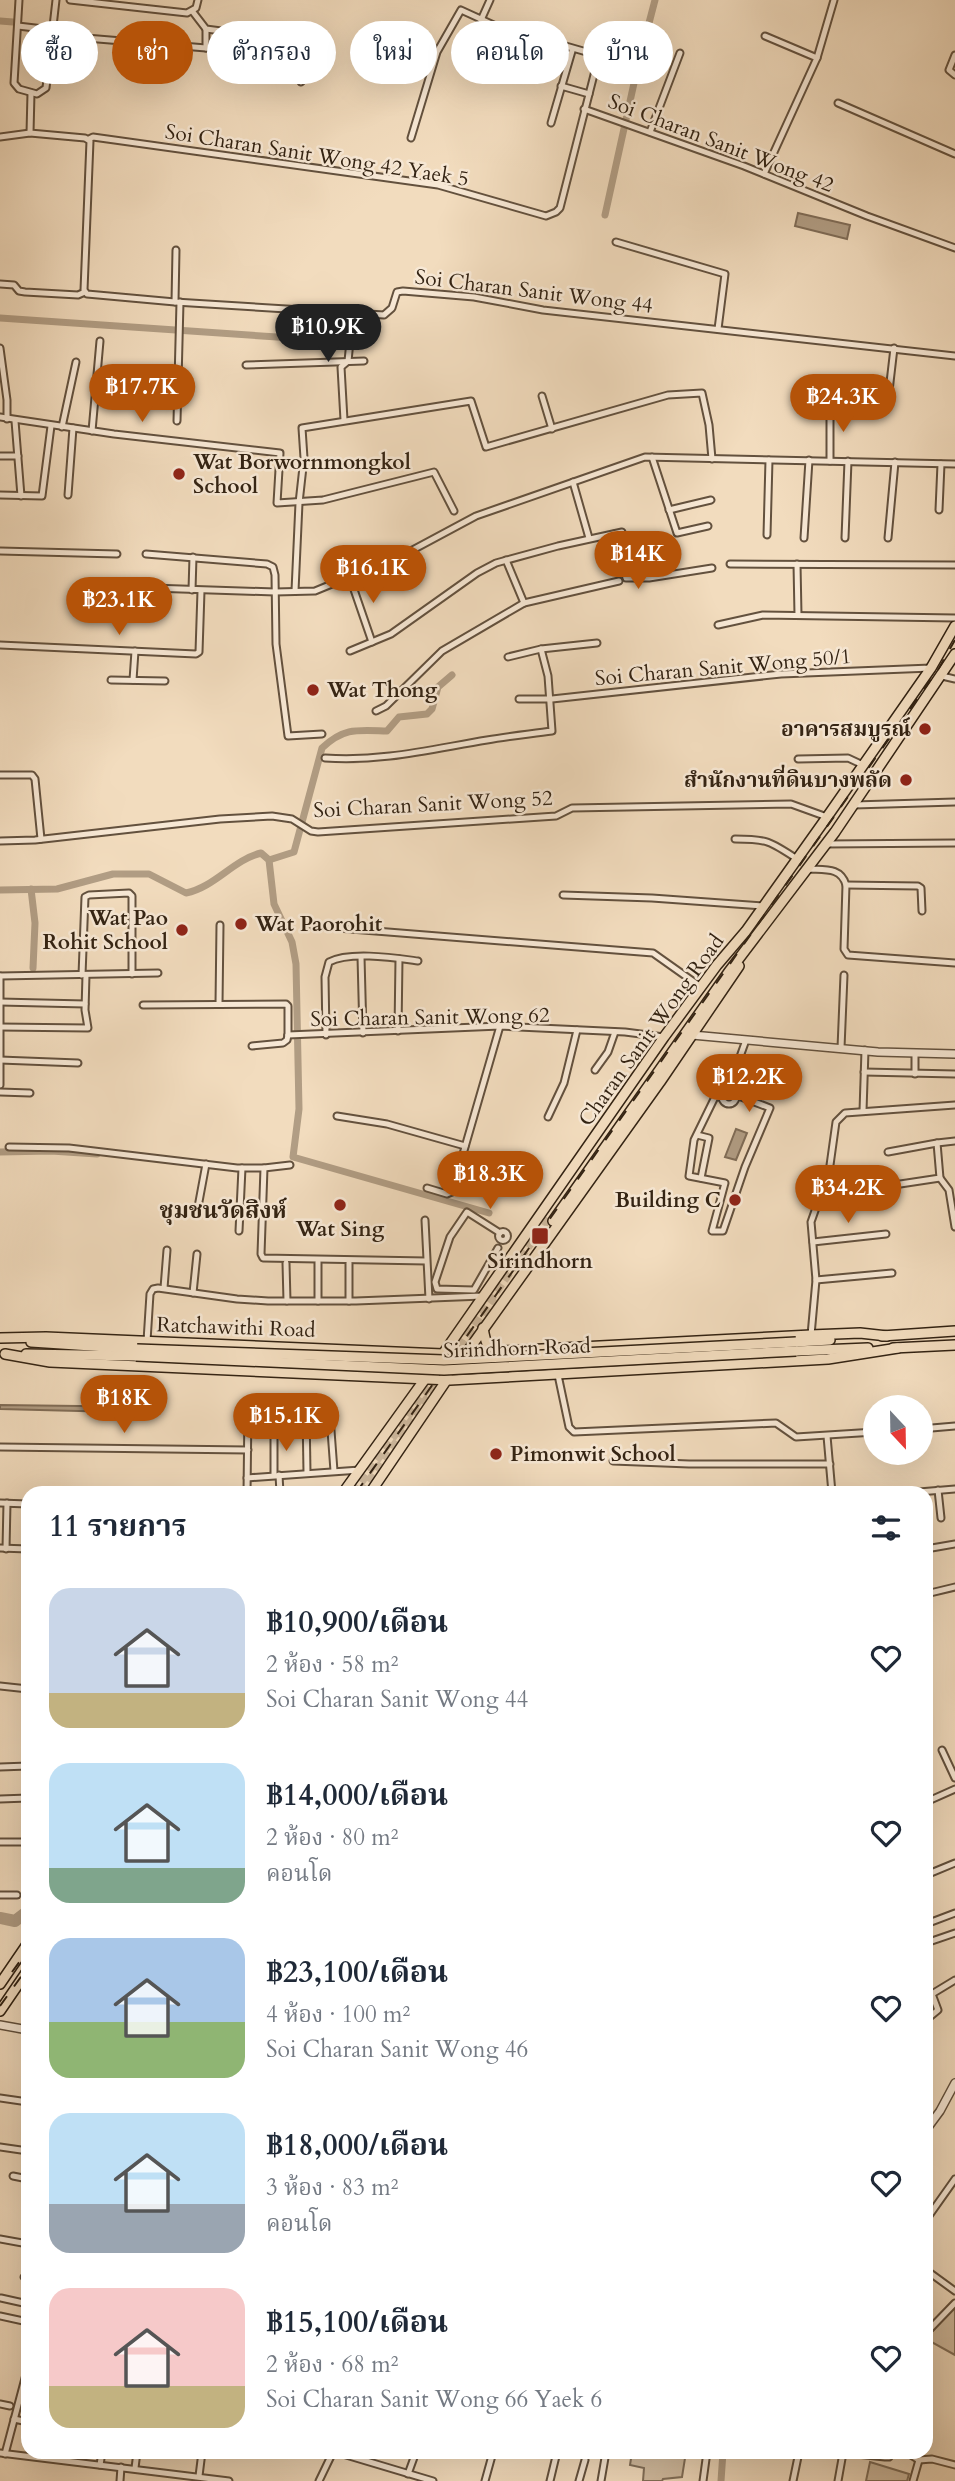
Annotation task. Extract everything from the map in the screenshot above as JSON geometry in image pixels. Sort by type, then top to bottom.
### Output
[{"type":"main road","name":"Charan Sanit Wong Road","points":[[955,625],[931,668],[763,906],[723,970],[550,1219],[728,973],[854,805],[955,654]]},
{"type":"main road","name":"Charan Sanit Wong Road","points":[[348,1486],[664,1037],[746,931]]},
{"type":"main road","name":"Charan Sanit Wong Road","points":[[375,1486],[446,1380],[734,976],[756,937]]},
{"type":"main road","points":[[526,1236],[524,1243],[527,1250],[535,1250],[544,1244]]},
{"type":"main road","points":[[483,1328],[489,1347],[495,1351],[506,1352]]},
{"type":"main road","name":"Sirindhorn Road","points":[[796,1347],[955,1331]]},
{"type":"main road","name":"Sirindhorn Road","points":[[466,1354],[811,1335],[860,1333],[887,1336]]},
{"type":"main road","name":"Ratchawithi Road","points":[[2,1338],[46,1337],[466,1354]]},
{"type":"main road","name":"Ratchawithi Road","points":[[2,1338],[136,1352]]},
{"type":"main road","name":"Sirindhorn Road","points":[[136,1352],[444,1360],[796,1347],[898,1348],[955,1345]]},
{"type":"main road","points":[[579,1374],[567,1365],[567,1359],[582,1347]]},
{"type":"main road","name":"Sirindhorn Road","points":[[425,1380],[558,1376],[828,1359],[898,1348]]},
{"type":"main road","name":"Ratchawithi Road","points":[[2,1354],[136,1352]]},
{"type":"main road","name":"Ratchawithi Road","points":[[2,1354],[50,1362],[425,1380]]},
{"type":"main road","points":[[371,1455],[387,1448],[391,1452],[392,1460]]},
{"type":"main road","points":[[0,1984],[21,1953]]},
{"type":"main road","points":[[0,2011],[21,1980]]},
{"type":"street","points":[[19,0],[14,83],[15,86],[37,94],[46,88],[46,84]]},
{"type":"street","points":[[53,21],[56,0]]},
{"type":"street","points":[[70,0],[193,12],[206,29],[206,48],[98,39]]},
{"type":"street","points":[[193,12],[198,0]]},
{"type":"street","points":[[481,20],[490,0]]},
{"type":"street","points":[[764,174],[817,58],[834,0]]},
{"type":"street","name":"Soi Charan Sanit Wong 42","points":[[411,138],[438,52],[461,10],[481,20],[597,55],[584,109],[764,174],[955,248]]},
{"type":"street","points":[[765,36],[817,58]]},
{"type":"street","points":[[551,123],[572,51]]},
{"type":"street","points":[[650,132],[680,53]]},
{"type":"street","points":[[955,55],[949,70],[955,75]]},
{"type":"street","points":[[561,86],[589,94]]},
{"type":"street","points":[[30,133],[31,93]]},
{"type":"street","points":[[838,103],[955,154]]},
{"type":"street","name":"Soi Charan Sanit Wong 42 Yaek 5","points":[[89,139],[93,137],[438,185],[546,216],[560,208],[584,109]]},
{"type":"street","points":[[0,136],[30,133],[89,139],[85,292]]},
{"type":"street","points":[[616,243],[725,274],[718,329]]},
{"type":"street","points":[[176,250],[177,421]]},
{"type":"street","name":"Soi Charan Sanit Wong 44","points":[[0,284],[14,285],[24,292],[78,295],[85,292],[177,302],[384,315],[392,308],[397,292],[403,291],[474,297],[543,310],[955,356]]},
{"type":"street","points":[[344,420],[341,367],[348,361],[353,312]]},
{"type":"street","points":[[92,431],[100,341]]},
{"type":"street","points":[[889,390],[894,348]]},
{"type":"street","points":[[0,352],[8,400],[3,418],[280,453],[277,503],[323,500],[434,472],[454,511]]},
{"type":"street","points":[[246,365],[364,361]]},
{"type":"street","points":[[62,427],[76,362]]},
{"type":"street","points":[[295,591],[304,458],[302,428],[471,401],[486,447],[668,395],[702,393],[712,458]]},
{"type":"street","points":[[541,396],[552,429]]},
{"type":"street","points":[[830,406],[830,461]]},
{"type":"street","points":[[15,421],[21,496]]},
{"type":"street","points":[[0,495],[42,496],[51,426]]},
{"type":"street","points":[[68,495],[73,428]]},
{"type":"street","points":[[0,456],[18,456]]},
{"type":"street","points":[[91,586],[275,593],[315,591],[407,553],[475,516],[645,457],[955,464]]},
{"type":"street","points":[[652,457],[677,533],[708,526]]},
{"type":"street","points":[[767,535],[769,460]]},
{"type":"street","points":[[804,537],[809,460]]},
{"type":"street","points":[[845,538],[848,461]]},
{"type":"street","points":[[888,538],[895,462]]},
{"type":"street","points":[[939,510],[942,464]]},
{"type":"street","points":[[573,482],[589,538]]},
{"type":"street","points":[[669,510],[711,500]]},
{"type":"street","points":[[350,651],[391,634],[477,573],[506,560],[589,538],[622,533]]},
{"type":"street","points":[[614,534],[626,578],[649,578],[712,568]]},
{"type":"street","points":[[0,551],[117,554]]},
{"type":"street","points":[[146,554],[267,564],[273,567],[276,644],[288,736],[322,734]]},
{"type":"street","points":[[192,590],[193,557]]},
{"type":"street","points":[[506,560],[524,603]]},
{"type":"street","points":[[730,564],[955,565]]},
{"type":"street","points":[[797,564],[798,615]]},
{"type":"street","points":[[350,578],[372,642]]},
{"type":"street","points":[[376,711],[386,706],[442,652],[524,603],[619,581]]},
{"type":"street","points":[[0,645],[198,653],[201,591]]},
{"type":"street","points":[[718,625],[762,615],[798,615],[955,625]]},
{"type":"street","points":[[508,657],[541,649],[597,643]]},
{"type":"street","points":[[326,758],[360,760],[552,732],[548,676],[541,649]]},
{"type":"street","points":[[133,680],[135,651]]},
{"type":"street","name":"Soi Charan Sanit Wong 50/1","points":[[519,699],[550,699],[781,674],[931,668]]},
{"type":"street","points":[[942,676],[955,679]]},
{"type":"street","points":[[111,680],[165,681]]},
{"type":"street","points":[[798,759],[848,758],[863,765]]},
{"type":"street","points":[[0,775],[32,775],[35,779],[41,839]]},
{"type":"street","points":[[854,805],[955,802]]},
{"type":"street","name":"Soi Charan Sanit Wong 52","points":[[0,841],[272,816],[292,819],[305,828],[318,832],[556,816],[572,808],[585,807],[791,804],[827,817]]},
{"type":"street","points":[[735,839],[763,839],[797,859]]},
{"type":"street","points":[[826,844],[955,843]]},
{"type":"street","points":[[807,869],[836,871],[842,874],[846,885],[844,949],[848,955],[955,963]]},
{"type":"street","points":[[846,885],[920,886],[922,911]]},
{"type":"street","points":[[0,1025],[88,1028],[84,975],[84,898],[89,895],[129,892],[132,896],[132,974]]},
{"type":"street","points":[[563,895],[763,906]]},
{"type":"street","points":[[219,1004],[220,925]]},
{"type":"street","points":[[313,926],[653,953],[701,987]]},
{"type":"street","points":[[361,957],[363,1033]]},
{"type":"street","points":[[326,1035],[325,976],[329,962],[361,957],[418,961]]},
{"type":"street","points":[[398,959],[398,1031]]},
{"type":"street","points":[[0,1086],[0,976],[158,973]]},
{"type":"street","points":[[841,1048],[844,975]]},
{"type":"street","points":[[1,1002],[85,1004]]},
{"type":"street","name":"Soi Charan Sanit Wong 62","points":[[143,1005],[287,1004],[290,1036],[500,1026],[664,1037]]},
{"type":"street","points":[[427,1188],[447,1194],[452,1192],[500,1026]]},
{"type":"street","points":[[548,1117],[564,1083],[577,1030]]},
{"type":"street","points":[[595,1070],[608,1052],[615,1032]]},
{"type":"street","points":[[692,1035],[864,1051],[955,1054]]},
{"type":"street","points":[[252,1046],[283,1043],[290,1036]]},
{"type":"street","points":[[723,1097],[746,1040]]},
{"type":"street","points":[[863,1111],[864,1051]]},
{"type":"street","points":[[915,1053],[915,1074]]},
{"type":"street","points":[[0,1060],[78,1063]]},
{"type":"street","points":[[864,1072],[955,1074]]},
{"type":"street","points":[[723,1097],[715,1097],[697,1135],[689,1176],[726,1183],[712,1231],[723,1231],[744,1167],[771,1108],[728,1090]]},
{"type":"street","points":[[0,1091],[30,1093]]},
{"type":"street","points":[[723,1097],[730,1103],[736,1095]]},
{"type":"street","points":[[825,1201],[836,1122],[845,1113],[955,1105]]},
{"type":"street","points":[[337,1116],[387,1124],[465,1146]]},
{"type":"street","points":[[697,1135],[709,1138],[701,1178]]},
{"type":"street","points":[[888,1152],[955,1141]]},
{"type":"street","points":[[937,1143],[940,1178],[949,1190],[955,1227]]},
{"type":"street","points":[[9,1147],[69,1149],[242,1168],[290,1166]]},
{"type":"street","points":[[198,1207],[206,1164]]},
{"type":"street","points":[[239,1231],[242,1168]]},
{"type":"street","points":[[264,1168],[263,1258],[426,1261]]},
{"type":"street","points":[[811,1335],[816,1280],[811,1222],[817,1205],[887,1186],[940,1178]]},
{"type":"street","points":[[467,1212],[500,1233],[499,1238],[502,1241],[498,1248],[474,1290],[443,1291],[436,1288],[436,1280],[450,1237],[467,1212]]},
{"type":"street","points":[[425,1220],[429,1299]]},
{"type":"street","points":[[813,1242],[887,1234]]},
{"type":"street","points":[[498,1248],[512,1256]]},
{"type":"street","points":[[164,1288],[167,1250]]},
{"type":"street","points":[[193,1293],[197,1254]]},
{"type":"street","points":[[318,1262],[318,1301]]},
{"type":"street","points":[[286,1263],[286,1301]]},
{"type":"street","points":[[349,1263],[349,1301]]},
{"type":"street","points":[[816,1280],[892,1273]]},
{"type":"street","points":[[146,1341],[151,1291],[155,1288],[237,1299],[286,1301],[483,1296]]},
{"type":"street","points":[[558,1376],[569,1427],[574,1432],[776,1423],[796,1437],[863,1433]]},
{"type":"street","points":[[247,1486],[248,1409]]},
{"type":"street","points":[[306,1411],[307,1473]]},
{"type":"street","points":[[330,1417],[334,1471]]},
{"type":"street","points":[[933,1428],[955,1426]]},
{"type":"street","points":[[274,1431],[279,1486]]},
{"type":"street","points":[[827,1436],[832,1486]]},
{"type":"street","points":[[0,1447],[247,1450]]},
{"type":"street","points":[[613,1461],[830,1464]]},
{"type":"street","points":[[247,1478],[360,1470]]},
{"type":"street","points":[[933,1490],[955,1489]]},
{"type":"street","points":[[938,1490],[941,1518]]},
{"type":"street","points":[[4,1503],[3,1548],[21,1549]]},
{"type":"street","points":[[933,1548],[955,1544]]},
{"type":"street","points":[[933,1592],[955,1587]]},
{"type":"street","points":[[0,1686],[21,1688]]},
{"type":"street","points":[[942,1750],[955,1778]]},
{"type":"street","points":[[0,1767],[21,1766]]},
{"type":"street","points":[[933,1799],[955,1788]]},
{"type":"street","points":[[0,1799],[21,1798]]},
{"type":"street","points":[[0,1842],[21,1842]]},
{"type":"street","points":[[933,1872],[955,1863]]},
{"type":"street","points":[[0,1895],[17,1895]]},
{"type":"street","points":[[933,1921],[955,1913]]},
{"type":"street","points":[[933,1941],[955,1933]]},
{"type":"street","points":[[933,1993],[955,1980]]},
{"type":"street","points":[[933,1996],[938,2009],[933,2014]]},
{"type":"street","points":[[0,2025],[21,2029]]},
{"type":"street","points":[[933,2120],[955,2083]]},
{"type":"street","points":[[0,2098],[21,2101]]},
{"type":"street","points":[[0,2147],[21,2150]]},
{"type":"street","points":[[13,2176],[21,2178]]},
{"type":"street","points":[[933,2210],[955,2179]]},
{"type":"street","points":[[0,2239],[21,2243]]},
{"type":"street","points":[[933,2275],[955,2291]]},
{"type":"street","points":[[1,2298],[21,2302]]},
{"type":"street","points":[[933,2326],[955,2303]]},
{"type":"street","points":[[0,2316],[21,2320]]},
{"type":"street","points":[[0,2463],[21,2400]]},
{"type":"street","points":[[0,2404],[10,2406]]},
{"type":"street","points":[[14,2419],[21,2420]]},
{"type":"street","points":[[2,2453],[21,2455]]},
{"type":"street","points":[[51,2459],[135,2468],[186,2478],[199,2476],[229,2481]]},
{"type":"street","points":[[100,2465],[101,2459]]},
{"type":"street","points":[[135,2468],[136,2459]]},
{"type":"street","points":[[199,2476],[201,2459]]},
{"type":"street","points":[[319,2481],[331,2459]]},
{"type":"street","points":[[358,2459],[428,2480]]},
{"type":"street","points":[[408,2474],[413,2459]]},
{"type":"street","points":[[485,2481],[491,2459]]},
{"type":"street","points":[[550,2481],[555,2459]]},
{"type":"street","points":[[601,2481],[605,2459]]},
{"type":"street","points":[[703,2481],[705,2459]]},
{"type":"street","points":[[793,2481],[798,2459]]},
{"type":"street","points":[[838,2481],[840,2459]]},
{"type":"street","points":[[913,2481],[919,2460],[932,2459],[955,2465]]},
{"type":"street","points":[[579,2481],[585,2460]]},
{"type":"street","points":[[120,2481],[121,2467]]},
{"type":"shaded area","points":[[798,213],[850,225],[847,239],[795,226]]},
{"type":"shaded area","points":[[736,1129],[747,1133],[736,1160],[725,1157]]},
{"type":"shaded area","points":[[0,1405],[157,1407],[157,1413],[0,1409]]},
{"type":"shaded area","points":[[955,2304],[955,2355],[933,2343],[933,2331]]},
{"type":"shaded area","points":[[631,2459],[685,2459],[682,2477],[662,2481],[643,2481],[644,2468],[630,2465]]},
{"type":"shaded area","points":[[870,2462],[909,2474],[907,2481],[866,2481]]},
{"type":"waterway","points":[[605,215],[655,0]]},
{"type":"waterway","points":[[0,21],[13,22]]},
{"type":"waterway","points":[[0,318],[292,338]]},
{"type":"waterway","points":[[269,860],[294,852],[322,748],[345,733],[359,730],[387,731],[399,717],[427,714],[432,709],[438,687],[452,675]]},
{"type":"waterway","points":[[0,890],[57,889],[113,874],[149,874],[186,893],[206,885],[242,861],[261,853],[269,860],[274,904],[292,942],[296,964],[299,1109],[293,1157],[489,1213]]},
{"type":"waterway","points":[[31,889],[35,923],[33,968]]},
{"type":"waterway","points":[[0,1152],[97,1154]]},
{"type":"waterway","points":[[0,1918],[15,1921],[21,1916]]},
{"type":"waterway","points":[[721,2481],[723,2459]]},
{"type":"tunnel","points":[[449,1357],[548,1218]]},
{"type":"tunnel","points":[[366,1486],[497,1300]]},
{"type":"tunnel","points":[[358,1486],[437,1374]]},
{"type":"railway","points":[[361,1486],[939,668],[955,640]]},
{"type":"railway","points":[[12,1972],[21,1960]]},
{"type":"railway","points":[[0,2006],[21,1977]]},
{"type":"place","name":"Wat Borwornmongkol School","points":[[179,474]]},
{"type":"place","name":"Wat Thong","points":[[313,690]]},
{"type":"place","name":"อาคารสมบูรณ์","points":[[925,729]]},
{"type":"place","name":"สำนักงานที่ดินบางพลัด","points":[[906,780]]},
{"type":"place","name":"Wat Paorohit","points":[[241,924]]},
{"type":"place","name":"Wat Pao Rohit School","points":[[182,930]]},
{"type":"place","name":"Building C","points":[[735,1200]]},
{"type":"place","name":"Wat Sing","points":[[340,1205]]},
{"type":"place","name":"Sirindhorn","points":[[540,1236]]},
{"type":"place","name":"Pimonwit School","points":[[496,1454]]},
{"type":"district","name":"ชุมชนวัดสิงห์","points":[[223,1210]]}]
